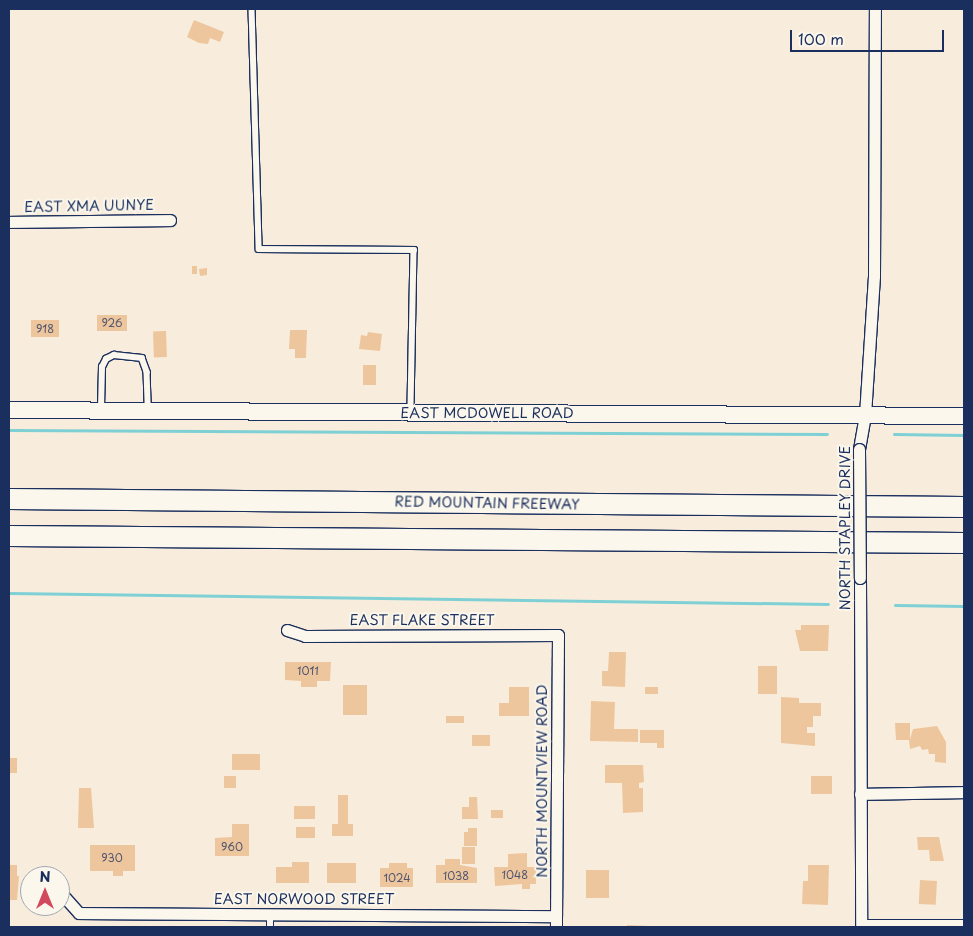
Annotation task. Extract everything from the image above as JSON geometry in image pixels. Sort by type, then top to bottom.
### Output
[{"type":"highway","name":"RED MOUNTAIN FREEWAY","points":[[9,498],[964,507]]},
{"type":"highway","points":[[9,536],[964,543]]},
{"type":"street","name":"NORTH STAPLEY DRIVE","points":[[861,925],[859,449],[865,415],[874,276],[875,9]]},
{"type":"street","name":"EAST XMA UUNYE","points":[[9,222],[170,220]]},
{"type":"street","name":"EAST MCDOWELL ROAD","points":[[9,410],[964,416]]},
{"type":"street","name":"EAST FLAKE STREET","points":[[287,630],[304,636],[558,635]]},
{"type":"street","name":"NORTH MOUNTVIEW ROAD","points":[[556,922],[558,635]]},
{"type":"street","points":[[860,794],[964,792]]},
{"type":"street","name":"EAST NORWOOD STREET","points":[[70,903],[79,913],[270,914],[556,922]]},
{"type":"lane","points":[[252,9],[259,249],[414,250],[411,412]]},
{"type":"lane","points":[[101,410],[102,367],[106,359],[114,355],[142,358],[146,365],[148,411]]},
{"type":"lane","points":[[270,914],[270,927]]},
{"type":"lane","points":[[861,925],[964,923]]},
{"type":"building","points":[[194,20],[224,32],[220,42],[210,38],[208,44],[199,43],[187,37]]},
{"type":"building","points":[[192,266],[197,266],[197,274],[192,274]]},
{"type":"building","points":[[207,268],[207,275],[200,276],[199,269]]},
{"type":"building","points":[[97,315],[127,315],[127,331],[97,331]]},
{"type":"building","points":[[31,320],[59,320],[59,337],[31,337]]},
{"type":"building","points":[[290,330],[307,330],[306,358],[295,358],[295,349],[289,349]]},
{"type":"building","points":[[153,331],[166,331],[167,357],[154,357]]},
{"type":"building","points":[[368,332],[382,334],[380,351],[359,349],[361,335],[367,336]]},
{"type":"building","points":[[363,365],[376,365],[376,385],[363,385]]},
{"type":"building","points":[[801,625],[829,625],[828,651],[800,651],[795,630],[801,630]]},
{"type":"building","points":[[609,652],[626,652],[625,687],[602,686],[602,671],[608,671]]},
{"type":"building","points":[[285,662],[331,662],[330,681],[317,681],[317,687],[301,687],[301,681],[285,680]]},
{"type":"building","points":[[758,666],[777,666],[777,694],[758,694]]},
{"type":"building","points":[[343,685],[367,685],[367,715],[343,715]]},
{"type":"building","points":[[509,687],[529,687],[529,716],[499,716],[499,703],[509,703]]},
{"type":"building","points":[[645,687],[658,687],[658,694],[645,694]]},
{"type":"building","points":[[781,697],[799,698],[799,703],[821,703],[821,716],[813,716],[813,727],[807,727],[807,733],[815,733],[815,746],[781,743]]},
{"type":"building","points":[[591,701],[615,702],[614,729],[638,729],[638,742],[590,741]]},
{"type":"building","points":[[446,716],[464,716],[464,723],[446,723]]},
{"type":"building","points":[[895,723],[910,723],[910,739],[913,729],[937,726],[946,742],[946,763],[935,762],[935,754],[929,754],[928,749],[922,750],[920,746],[910,749],[909,740],[896,740]]},
{"type":"building","points":[[640,730],[664,730],[664,748],[657,748],[657,743],[640,743]]},
{"type":"building","points":[[472,735],[490,735],[490,746],[472,746]]},
{"type":"building","points":[[232,754],[260,754],[260,770],[232,770]]},
{"type":"building","points":[[9,758],[17,758],[17,773],[9,773]]},
{"type":"building","points":[[605,765],[643,765],[644,782],[639,783],[639,788],[643,788],[643,812],[623,813],[622,783],[605,783]]},
{"type":"building","points":[[224,776],[236,776],[236,788],[224,788]]},
{"type":"building","points":[[811,776],[832,776],[832,794],[811,794]]},
{"type":"building","points":[[79,788],[91,788],[94,828],[78,828]]},
{"type":"building","points":[[338,795],[348,795],[348,824],[353,824],[353,836],[332,836],[332,824],[338,824]]},
{"type":"building","points":[[469,797],[477,797],[478,819],[462,819],[462,807],[469,807]]},
{"type":"building","points":[[294,806],[315,806],[315,819],[294,819]]},
{"type":"building","points":[[491,810],[503,810],[503,818],[491,818]]},
{"type":"building","points":[[232,824],[249,824],[249,856],[215,856],[215,838],[232,837]]},
{"type":"building","points":[[296,827],[315,827],[315,838],[296,838]]},
{"type":"building","points":[[468,828],[477,828],[477,846],[464,846],[464,832],[468,832]]},
{"type":"building","points":[[917,837],[939,837],[944,861],[930,861],[929,850],[918,850]]},
{"type":"building","points":[[90,845],[135,845],[135,871],[123,871],[123,876],[113,876],[113,871],[90,871]]},
{"type":"building","points":[[462,847],[475,847],[475,864],[462,864]]},
{"type":"building","points":[[527,853],[527,867],[536,867],[536,884],[530,884],[530,889],[522,889],[522,884],[495,886],[494,867],[508,867],[508,854]]},
{"type":"building","points":[[445,859],[460,859],[460,865],[477,868],[477,883],[436,883],[436,865],[445,865]]},
{"type":"building","points":[[292,862],[309,862],[309,883],[276,883],[276,867],[292,867]]},
{"type":"building","points":[[327,863],[356,863],[356,883],[327,883]]},
{"type":"building","points":[[389,863],[407,863],[407,868],[413,868],[413,887],[380,887],[380,868],[389,868]]},
{"type":"building","points":[[9,865],[17,865],[17,876],[19,876],[17,900],[9,900]]},
{"type":"building","points":[[808,865],[829,865],[828,905],[802,904],[803,881],[808,881]]},
{"type":"building","points":[[586,870],[609,870],[609,898],[586,898]]},
{"type":"building","points":[[920,880],[937,881],[936,905],[919,904]]},
{"type":"building","points":[[627,925],[650,926],[650,927],[627,927]]},
{"type":"waterway","points":[[9,430],[827,434]]},
{"type":"waterway","points":[[894,434],[964,435]]},
{"type":"waterway","points":[[9,593],[828,604]]},
{"type":"waterway","points":[[895,605],[964,606]]}]
